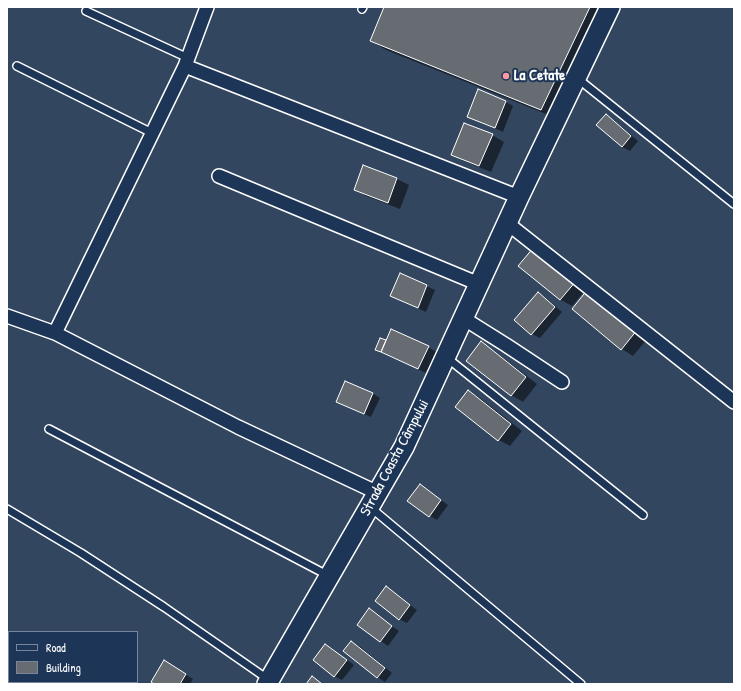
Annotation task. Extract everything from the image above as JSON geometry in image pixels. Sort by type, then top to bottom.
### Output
[{"type":"street","points":[[55,333],[186,62],[207,7]]},
{"type":"street","name":"Strada Coasta Câmpului","points":[[268,682],[404,447],[519,197],[610,7]]},
{"type":"street","points":[[186,62],[519,197]]},
{"type":"street","points":[[219,176],[479,284]]},
{"type":"street","points":[[507,223],[734,402]]},
{"type":"street","points":[[7,316],[55,333],[238,427],[374,500]]},
{"type":"street","points":[[463,318],[562,382]]},
{"type":"lane","points":[[86,12],[186,62]]},
{"type":"lane","points":[[17,66],[152,133]]},
{"type":"lane","points":[[576,77],[734,204]]},
{"type":"lane","points":[[445,356],[643,515]]},
{"type":"lane","points":[[49,429],[329,576]]},
{"type":"lane","points":[[374,500],[582,684]]},
{"type":"lane","points":[[7,509],[81,553],[164,607],[268,682]]},
{"type":"building","name":"La Cetate","points":[[384,7],[590,7],[541,110],[370,41]]},
{"type":"building","points":[[478,89],[506,101],[495,128],[467,117]]},
{"type":"building","points":[[606,114],[631,136],[622,147],[596,125]]},
{"type":"building","points":[[464,123],[493,134],[479,166],[451,155]]},
{"type":"building","points":[[363,165],[397,178],[388,203],[354,190]]},
{"type":"building","points":[[534,247],[576,281],[560,300],[518,266]]},
{"type":"building","points":[[400,273],[427,285],[418,308],[390,296]]},
{"type":"building","points":[[588,289],[637,330],[621,350],[572,309]]},
{"type":"building","points":[[538,292],[555,307],[531,335],[514,320]]},
{"type":"building","points":[[391,329],[429,346],[418,369],[381,352]]},
{"type":"building","points":[[380,338],[386,340],[381,352],[375,350]]},
{"type":"building","points":[[481,341],[526,377],[511,396],[466,361]]},
{"type":"building","points":[[345,381],[373,393],[364,414],[336,402]]},
{"type":"building","points":[[468,390],[511,424],[498,441],[455,407]]},
{"type":"building","points":[[420,484],[441,500],[429,517],[407,501]]},
{"type":"building","points":[[386,586],[410,605],[399,620],[375,601]]},
{"type":"building","points":[[369,608],[392,626],[380,642],[357,625]]},
{"type":"building","points":[[351,641],[385,668],[377,678],[343,651]]},
{"type":"building","points":[[325,644],[347,660],[334,677],[313,660]]},
{"type":"building","points":[[164,660],[186,674],[180,684],[154,684],[151,682]]},
{"type":"building","points":[[312,676],[322,684],[306,684]]},
{"type":"place","name":"La Cetate","points":[[506,76]]}]
